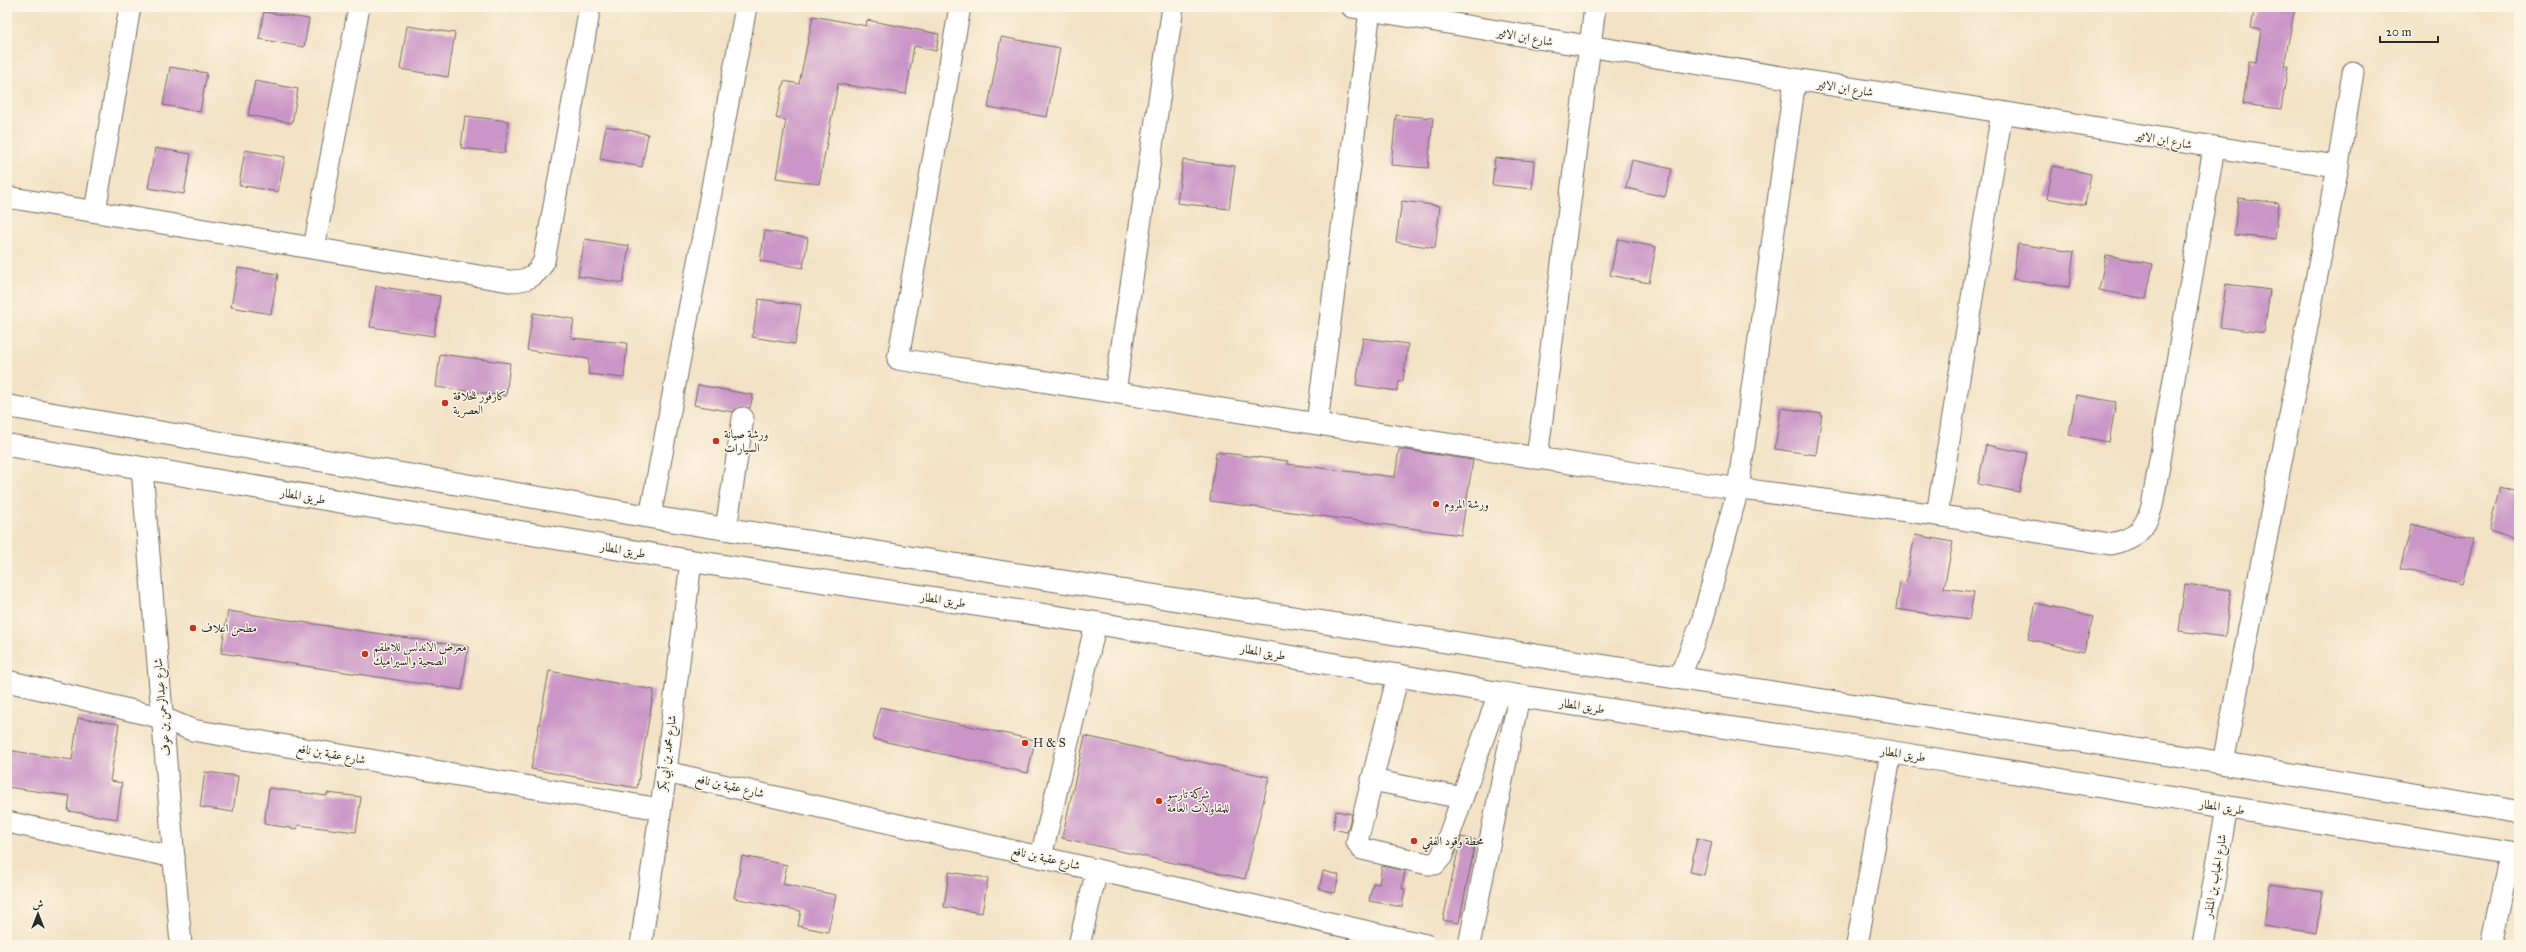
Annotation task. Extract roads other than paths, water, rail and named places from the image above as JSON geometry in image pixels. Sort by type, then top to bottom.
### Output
[{"type":"highway","points":[[7,406],[150,432],[650,517],[2223,763],[2519,812]]},
{"type":"highway","name":"طريق المطار","points":[[7,445],[691,561],[1096,623],[1398,674],[1509,695],[1891,752],[2514,854]]},
{"type":"street","points":[[95,211],[130,7]]},
{"type":"street","points":[[314,248],[359,7]]},
{"type":"street","points":[[7,197],[509,281],[521,281],[532,278],[538,272],[544,261],[590,7]]},
{"type":"street","points":[[650,517],[746,7]]},
{"type":"street","points":[[960,7],[898,359],[1738,489],[1937,515],[2110,544],[2125,541],[2147,524],[2152,506],[2214,148]]},
{"type":"street","points":[[1115,392],[1173,7]]},
{"type":"street","points":[[1537,458],[1595,7]]},
{"type":"street","points":[[1318,424],[1361,8]]},
{"type":"street","name":"شارع ابن الاثير","points":[[1361,8],[1589,48],[2002,112],[2214,148],[2338,166]]},
{"type":"street","points":[[2223,763],[2338,166],[2353,72]]},
{"type":"street","points":[[1679,678],[1702,622],[1738,489],[1795,80]]},
{"type":"street","points":[[1937,515],[2002,112]]},
{"type":"street","points":[[726,529],[743,418]]},
{"type":"street","name":"شارع عبدالرحمن بن عوف","points":[[142,469],[181,945]]},
{"type":"street","name":"شارع محمد بن أبي بكر","points":[[647,944],[660,809],[666,772],[691,561]]},
{"type":"street","points":[[1041,857],[1096,623]]},
{"type":"street","points":[[1398,674],[1357,839],[1359,848],[1428,864],[1435,864],[1441,859],[1462,798],[1509,695]]},
{"type":"street","name":"شارع عقبة بن نافع","points":[[7,681],[163,718],[192,730],[660,809]]},
{"type":"street","points":[[1469,945],[1509,695]]},
{"type":"street","points":[[1857,945],[1891,752]]},
{"type":"street","name":"شارع عقبة بن نافع","points":[[666,772],[1426,945]]},
{"type":"street","points":[[1372,780],[1462,798]]},
{"type":"street","name":"شارع الحباب بن المنذر","points":[[2203,945],[2227,807]]},
{"type":"street","points":[[7,822],[174,857]]},
{"type":"street","points":[[2491,945],[2514,854]]},
{"type":"street","points":[[1079,945],[1097,870]]},
{"type":"place","name":"كارفور للحلاقة العصرية","points":[[445,403]]},
{"type":"place","name":"ورشة صيانة السيارات","points":[[716,441]]},
{"type":"place","name":"ورشة المروم","points":[[1436,504]]},
{"type":"place","name":"مطحن اعلاف","points":[[193,628]]},
{"type":"place","name":"معرض الاندلس للاطقم الصحية والسيراميك","points":[[365,654]]},
{"type":"place","name":"H & S","points":[[1025,743]]},
{"type":"place","name":"شركة تارسو للمقاولات العامة","points":[[1159,801]]},
{"type":"place","name":"محطة وقود الفقي","points":[[1414,841]]}]
